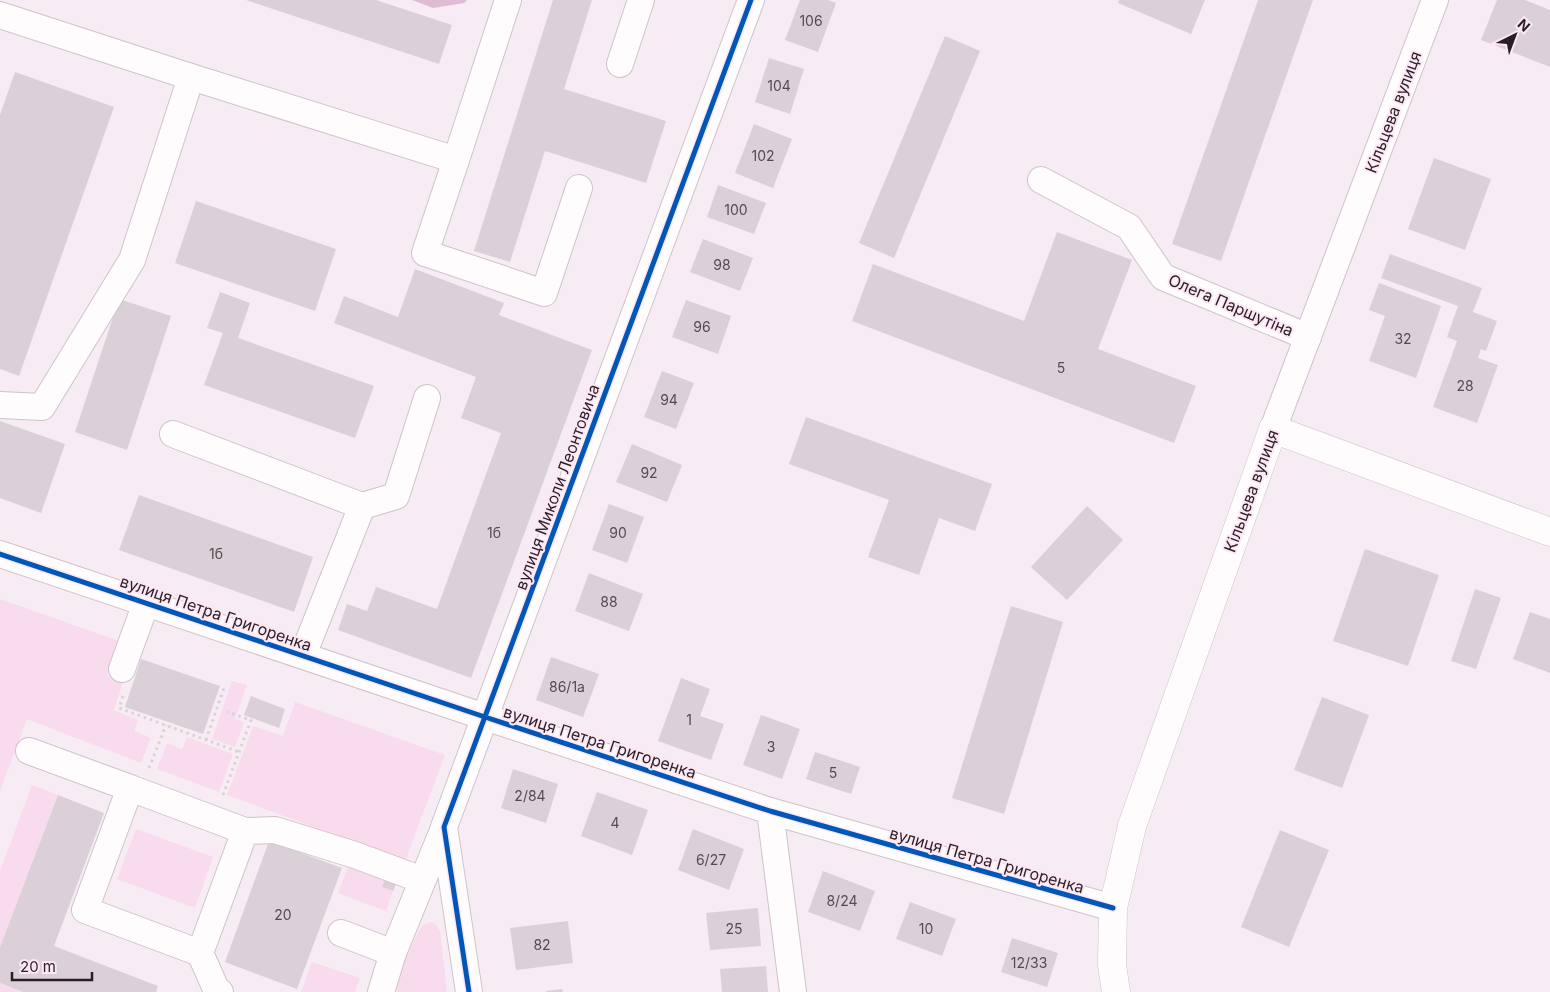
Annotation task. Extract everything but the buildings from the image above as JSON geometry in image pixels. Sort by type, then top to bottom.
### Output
[{"type":"main road","points":[[1273,429],[1550,532]]},
{"type":"main road","name":"Кільцева вулиця","points":[[1116,992],[1112,965],[1113,908],[1132,826],[1273,429]]},
{"type":"street","points":[[508,0],[425,254],[544,293],[579,188]]},
{"type":"street","points":[[620,64],[641,0]]},
{"type":"street","name":"вулиця Миколи Леонтовича","points":[[469,992],[444,827],[751,0]]},
{"type":"street","name":"Кільцева вулиця","points":[[1273,429],[1435,0]]},
{"type":"street","points":[[0,15],[456,160]]},
{"type":"street","points":[[0,405],[42,407],[132,260],[191,77]]},
{"type":"street","name":"Олега Паршутіна","points":[[1041,180],[1129,227],[1164,277],[1308,337]]},
{"type":"street","points":[[173,434],[362,506],[396,496],[427,398]]},
{"type":"street","points":[[303,656],[362,506]]},
{"type":"street","name":"вулиця Петра Григоренка","points":[[0,554],[770,811],[1113,908]]},
{"type":"street","points":[[123,680],[146,603]]},
{"type":"street","points":[[29,751],[245,831],[275,830],[355,855],[422,880]]},
{"type":"street","points":[[135,790],[85,910],[200,953]]},
{"type":"street","points":[[770,811],[793,992]]},
{"type":"street","points":[[381,992],[394,953],[444,827]]},
{"type":"street","points":[[220,992],[217,991],[200,953],[245,831]]},
{"type":"street","points":[[341,934],[394,953]]},
{"type":"path","points":[[123,680],[119,708],[239,752]]},
{"type":"path","points":[[206,740],[226,685]]},
{"type":"path","points":[[214,819],[250,720],[228,712]]},
{"type":"path","points":[[135,790],[166,725]]},
{"type":"shaded area","points":[[412,0],[467,0],[464,3],[433,8]]},
{"type":"shaded area","points":[[0,599],[119,641],[107,676],[123,682],[114,710],[138,720],[134,731],[151,738],[141,763],[27,719],[0,791]]},
{"type":"shaded area","points":[[232,681],[247,685],[235,719],[244,722],[235,747],[212,739]]},
{"type":"shaded area","points":[[295,702],[445,755],[405,861],[227,795],[253,726],[283,736]]},
{"type":"shaded area","points":[[187,737],[233,754],[219,792],[157,769],[167,743],[182,749]]},
{"type":"shaded area","points":[[32,785],[58,795],[0,947],[0,871]]},
{"type":"shaded area","points":[[136,829],[213,857],[195,908],[117,879]]},
{"type":"shaded area","points":[[350,862],[386,876],[382,887],[393,891],[386,911],[338,893]]},
{"type":"shaded area","points":[[430,922],[436,924],[440,931],[447,992],[397,992],[397,974],[422,925]]},
{"type":"shaded area","points":[[312,962],[360,978],[355,992],[301,992]]},
{"type":"shaded area","points":[[0,983],[23,992],[0,992]]},
{"type":"cycle path","points":[[469,992],[444,827],[751,0]]},
{"type":"cycle path","points":[[0,554],[770,811],[1113,908]]}]
